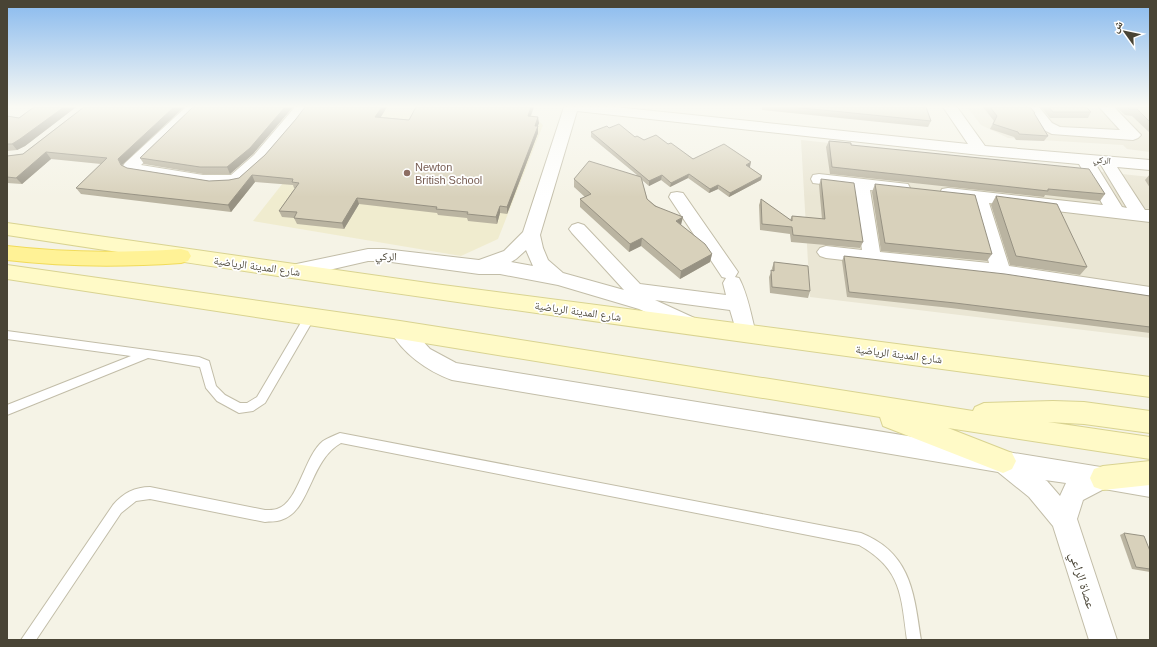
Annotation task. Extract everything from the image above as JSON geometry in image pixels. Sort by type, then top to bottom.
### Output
[{"type":"main road","name":"شارع المدينة الرياضية","points":[[7,229],[181,256],[698,328],[1150,387]]},
{"type":"main road","points":[[7,253],[65,260],[102,261],[181,256]]},
{"type":"main road","points":[[7,272],[400,330],[936,416],[1150,448]]},
{"type":"main road","points":[[852,402],[1003,461]]},
{"type":"main road","points":[[936,416],[1053,411],[1084,413],[1150,422]]},
{"type":"main road","points":[[1103,478],[1150,473]]},
{"type":"street","points":[[162,137],[131,166],[139,170],[223,182],[238,179],[250,169],[277,137]]},
{"type":"street","name":"الركي","points":[[479,267],[490,265],[510,255],[531,235],[562,137]]},
{"type":"street","name":"الركي","points":[[885,137],[980,150],[1150,165]]},
{"type":"street","points":[[971,137],[980,150]]},
{"type":"street","points":[[1087,137],[1145,215]]},
{"type":"street","points":[[1105,137],[1122,162]]},
{"type":"street","points":[[1135,137],[1143,147]]},
{"type":"street","points":[[1084,158],[1116,212]]},
{"type":"street","points":[[818,179],[1145,215]]},
{"type":"street","points":[[861,184],[872,256]]},
{"type":"street","points":[[677,197],[731,278],[746,334]]},
{"type":"street","points":[[979,197],[1002,271]]},
{"type":"street","points":[[578,229],[635,290],[739,304]]},
{"type":"street","name":"الركي","points":[[531,235],[535,253],[540,265],[558,278]]},
{"type":"street","points":[[826,252],[1002,271],[1150,294]]},
{"type":"street","name":"الركي","points":[[294,271],[368,255],[384,255],[479,267],[507,268],[558,278],[646,304],[698,328]]},
{"type":"street","points":[[400,330],[423,355],[452,371],[1150,486]]},
{"type":"street","name":"عصاة الراعي","points":[[1003,461],[1038,489],[1064,520],[1103,640]]},
{"type":"street","points":[[1064,520],[1073,492],[1103,478]]},
{"type":"lane","points":[[7,336],[198,361],[205,364],[211,388],[221,398],[239,408],[249,408],[261,400],[310,317]]},
{"type":"lane","points":[[7,410],[147,354]]},
{"type":"lane","points":[[28,640],[117,510],[129,498],[136,494],[150,493],[265,516],[279,516],[286,512],[296,500],[322,448],[333,440],[340,438],[861,539],[872,544],[890,558],[904,580],[914,640]]},
{"type":"shaded area","name":"Newton British School","points":[[319,137],[538,137],[498,239],[461,256],[253,221]]},
{"type":"shaded area","points":[[1006,137],[1150,137],[1150,152],[1127,149],[1123,145]]},
{"type":"shaded area","points":[[801,140],[1150,177],[1150,338],[810,297]]},
{"type":"building","points":[[7,137],[22,137],[12,144],[7,144]]},
{"type":"building","points":[[45,137],[141,137],[118,159],[121,165],[127,168],[209,181],[239,178],[265,155],[280,137],[534,137],[507,207],[500,206],[496,217],[467,214],[468,212],[436,209],[437,207],[357,198],[342,223],[294,218],[297,212],[279,211],[299,183],[292,182],[293,179],[252,175],[228,205],[76,188],[107,158],[46,152],[16,178],[7,177],[7,156],[23,154]]},
{"type":"building","points":[[162,137],[259,137],[250,148],[227,167],[200,167],[140,158]]},
{"type":"building","points":[[597,137],[639,137],[644,140],[651,137],[659,137],[668,144],[671,143],[693,159],[724,144],[751,162],[746,165],[762,176],[730,193],[718,185],[710,189],[689,174],[671,183],[662,175],[649,181]]},
{"type":"building","points":[[829,141],[851,143],[851,145],[1089,169],[1105,194],[1048,189],[1048,191],[832,167]]},
{"type":"building","points":[[589,161],[641,177],[647,199],[655,206],[683,217],[676,221],[705,244],[712,254],[681,271],[642,238],[630,244],[580,199],[591,194],[574,179]]},
{"type":"building","points":[[821,179],[854,183],[863,242],[793,235],[792,227],[762,224],[761,199],[792,221],[792,216],[825,219]]},
{"type":"building","points":[[875,184],[975,195],[992,254],[885,243]]},
{"type":"building","points":[[996,196],[1057,204],[1087,267],[1016,256]]},
{"type":"building","points":[[844,256],[1005,274],[1150,296],[1150,327],[955,303],[849,292]]},
{"type":"building","points":[[774,262],[808,266],[810,291],[772,287],[771,270],[774,271]]},
{"type":"building","points":[[1124,533],[1144,536],[1150,551],[1150,569],[1136,567]]},
{"type":"place","name":"Newton British School","points":[[407,173]]}]
